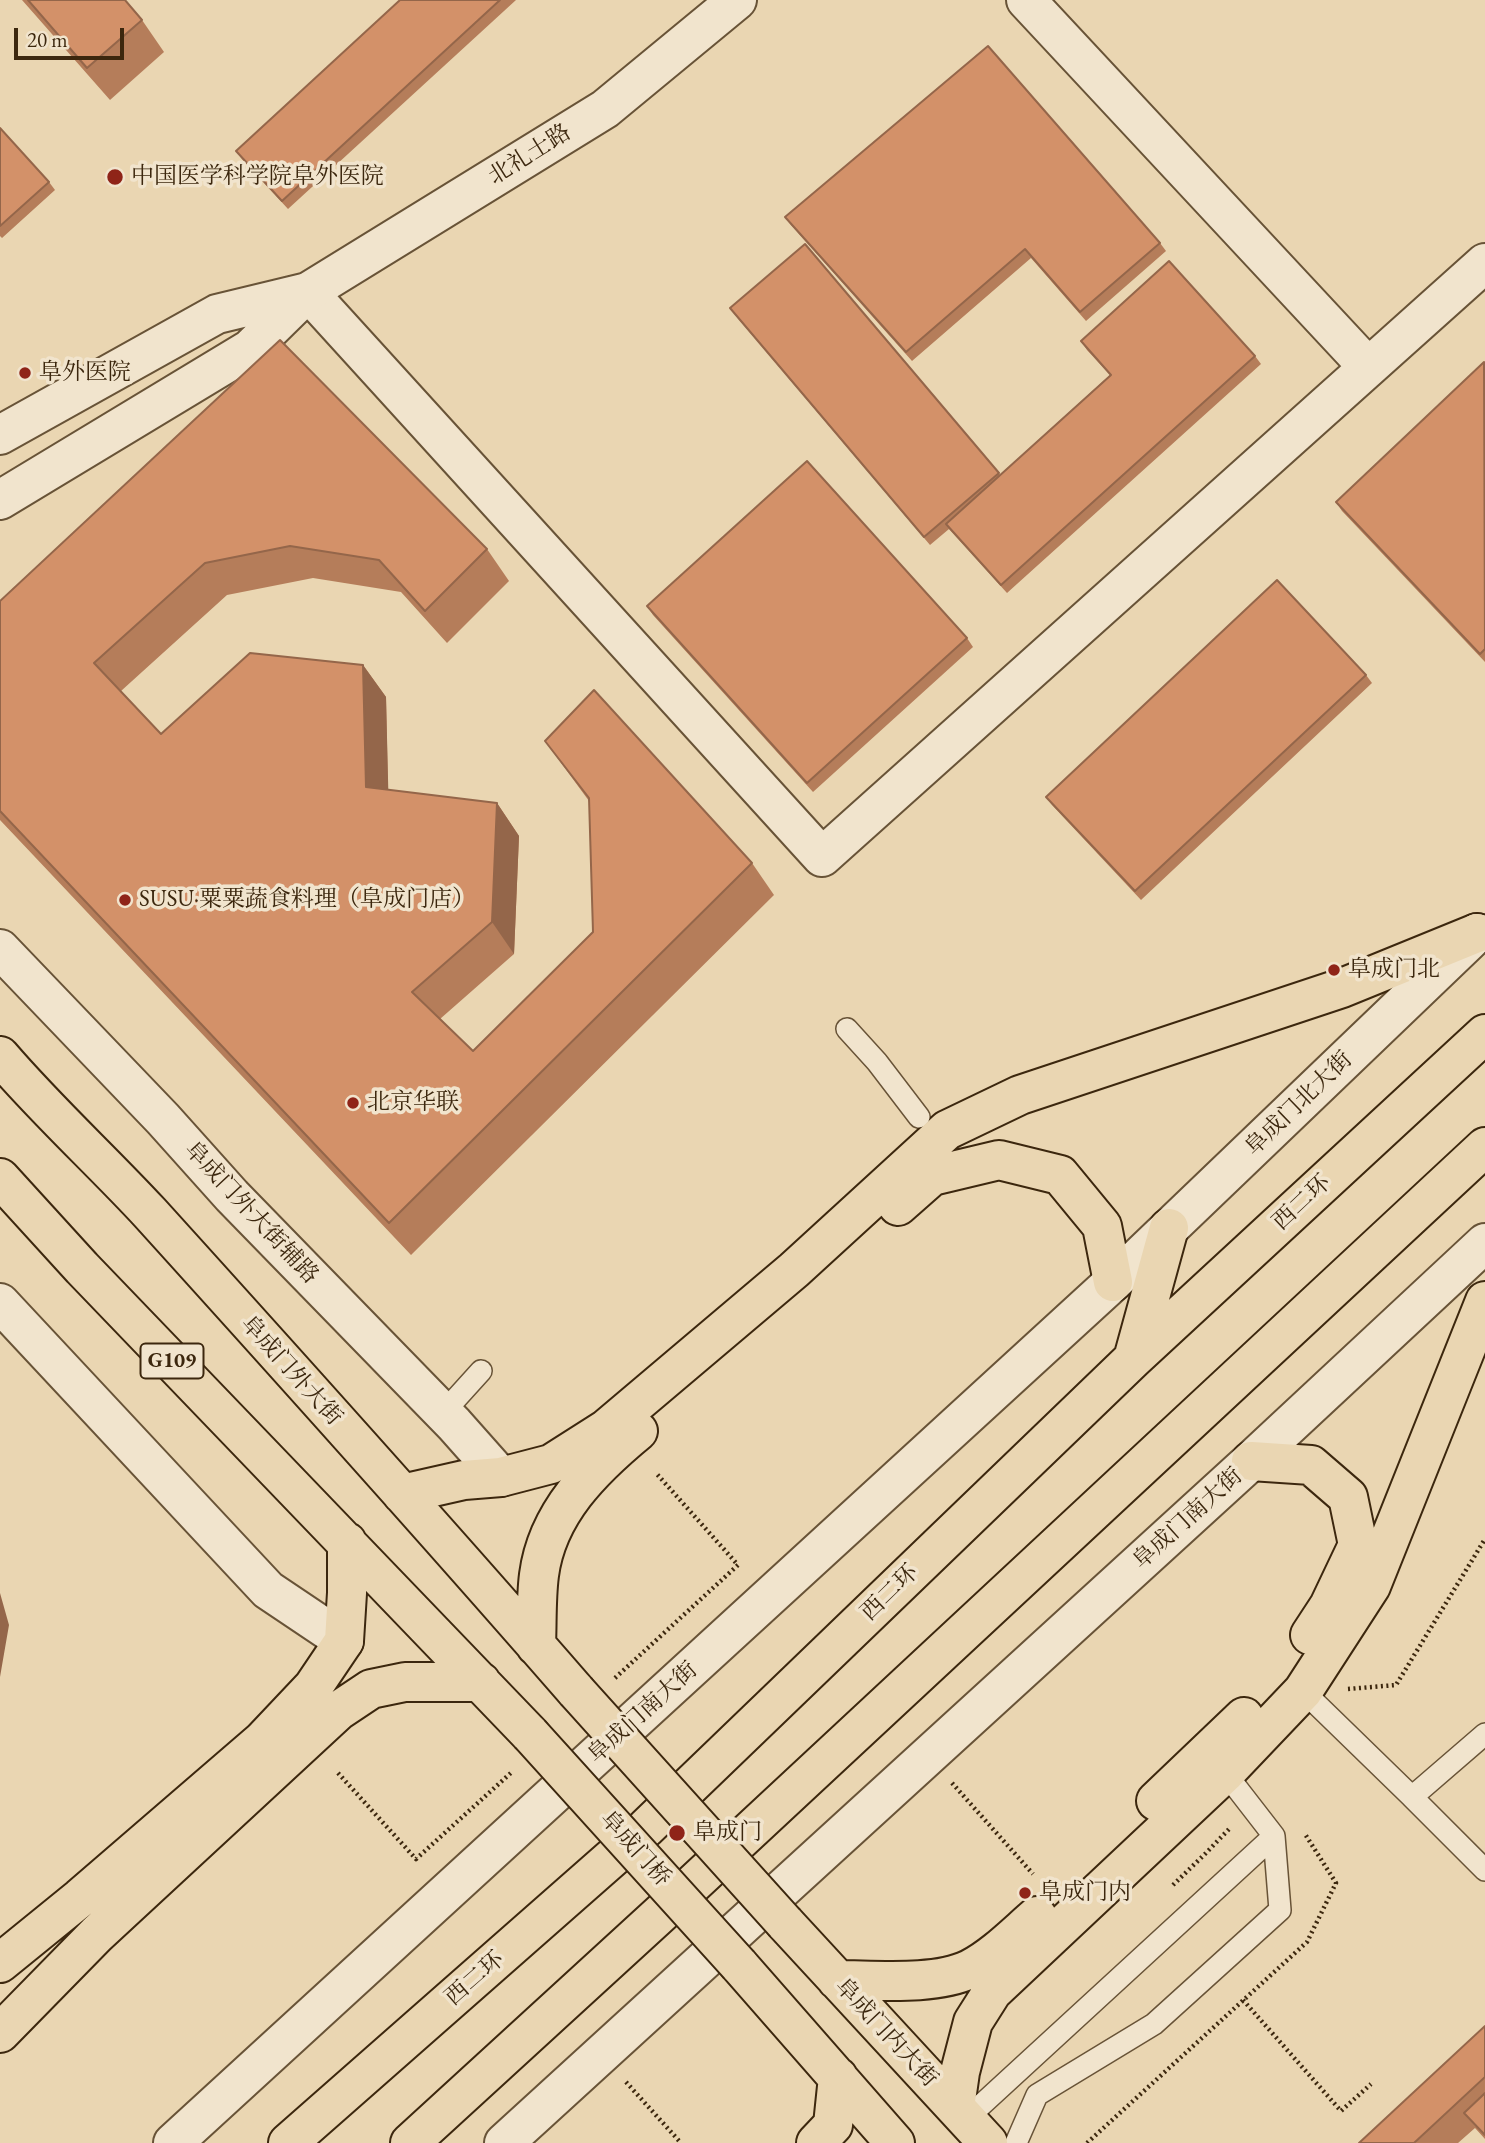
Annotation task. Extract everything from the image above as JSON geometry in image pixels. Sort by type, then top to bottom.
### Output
[{"type":"main road","points":[[402,1494],[464,1480],[501,1477],[551,1464],[606,1429],[794,1270],[947,1130],[1020,1095],[1342,988],[1481,929]]},
{"type":"main road","name":"西二环","points":[[288,2143],[646,1828],[1133,1359],[1485,1034]]},
{"type":"main road","name":"阜成门外大街","points":[[0,1056],[147,1211],[785,1923]]},
{"type":"main road","points":[[410,2143],[694,1883],[1485,1147]]},
{"type":"main road","points":[[536,1646],[539,1573],[552,1527],[572,1494],[607,1457],[798,1295],[932,1176],[999,1160],[1060,1175],[1102,1226],[1113,1282]]},
{"type":"main road","name":"G109","points":[[0,1178],[82,1268],[481,1682]]},
{"type":"main road","points":[[1133,1359],[1169,1228]]},
{"type":"main road","points":[[837,1980],[935,1979],[969,1969],[999,1948],[1216,1763],[1315,1703],[1371,1586],[1485,1301]]},
{"type":"main road","points":[[969,2123],[960,2072],[972,2022],[992,1992],[1216,1763],[1277,1686],[1329,1606],[1357,1545],[1348,1497],[1311,1465],[1251,1461]]},
{"type":"main road","points":[[0,1963],[80,1898],[262,1741],[313,1687],[344,1641],[347,1542]]},
{"type":"main road","points":[[0,2033],[97,1934],[338,1711],[371,1689],[405,1682],[481,1682]]},
{"type":"main road","name":"阜成门桥","points":[[481,1682],[838,2077]]},
{"type":"main road","name":"阜成门内大街","points":[[785,1923],[969,2123]]},
{"type":"main road","points":[[816,2143],[833,2125],[838,2077]]},
{"type":"main road","points":[[838,2077],[895,2143]]},
{"type":"street","name":"北礼士路","points":[[0,500],[250,349],[308,292],[606,109],[737,0]]},
{"type":"street","points":[[1026,0],[1368,368]]},
{"type":"street","points":[[308,292],[821,857],[1485,262]]},
{"type":"street","name":"北礼士路","points":[[0,435],[217,314],[308,292]]},
{"type":"street","name":"阜成门北大街","points":[[1113,1282],[1481,929]]},
{"type":"street","name":"阜成门外大街辅路","points":[[0,949],[501,1477]]},
{"type":"street","points":[[1251,1461],[1485,1243]]},
{"type":"street","name":"阜成门南大街","points":[[173,2143],[1113,1282]]},
{"type":"street","points":[[0,1303],[268,1590],[344,1641]]},
{"type":"street","name":"阜成门南大街","points":[[504,2143],[1251,1461]]},
{"type":"lane","points":[[847,1029],[877,1062],[919,1117]]},
{"type":"lane","points":[[443,1413],[481,1371]]},
{"type":"lane","points":[[1315,1703],[1485,1870]]},
{"type":"lane","points":[[1412,1797],[1485,1734]]},
{"type":"lane","points":[[1016,2143],[1037,2095],[1154,2024],[1280,1910],[1274,1836],[1216,1763]]},
{"type":"lane","points":[[969,2123],[1274,1836]]},
{"type":"path","points":[[656,1474],[738,1565]]},
{"type":"path","points":[[1315,1703],[1342,1690],[1396,1685],[1485,1539]]},
{"type":"path","points":[[338,1773],[416,1859]]},
{"type":"path","points":[[945,1776],[1033,1874]]},
{"type":"path","points":[[1087,2143],[1243,2000],[1341,2111],[1371,2084]]},
{"type":"path","points":[[617,2072],[681,2143]]},
{"type":"building","points":[[28,0],[125,0],[142,20],[87,68]]},
{"type":"building","points":[[400,0],[500,0],[282,201],[236,151]]},
{"type":"building","points":[[988,46],[1160,243],[1080,312],[1025,249],[906,352],[785,217]]},
{"type":"building","points":[[0,128],[49,182],[0,226]]},
{"type":"building","points":[[805,244],[999,473],[924,537],[730,308]]},
{"type":"building","points":[[1169,261],[1255,356],[1001,585],[946,524],[1111,375],[1081,341]]},
{"type":"building","points":[[280,340],[487,549],[425,611],[379,560],[290,546],[205,563],[94,663],[161,734],[250,653],[363,665],[366,787],[497,803],[492,922],[412,992],[473,1051],[593,932],[589,798],[545,741],[594,690],[752,863],[389,1223],[0,811],[0,601]]},
{"type":"building","points":[[1484,362],[1485,649],[1480,654],[1336,502]]},
{"type":"building","points":[[807,461],[967,638],[807,783],[647,606]]},
{"type":"building","points":[[1277,580],[1366,675],[1135,891],[1046,797]]},
{"type":"building","points":[[1485,2026],[1485,2077],[1414,2143],[1359,2143]]},
{"type":"building","points":[[1485,2093],[1485,2135],[1464,2113]]},
{"type":"place","name":"中国医学科学院阜外医院","points":[[115,177]]},
{"type":"place","name":"阜外医院","points":[[25,373]]},
{"type":"place","name":"SUSU·粟粟蔬食料理（阜成门店）","points":[[125,900]]},
{"type":"place","name":"阜成门北","points":[[1334,970]]},
{"type":"place","name":"北京华联","points":[[353,1103]]},
{"type":"place","name":"阜成门","points":[[677,1833]]},
{"type":"place","name":"阜成门内","points":[[1025,1893]]}]
